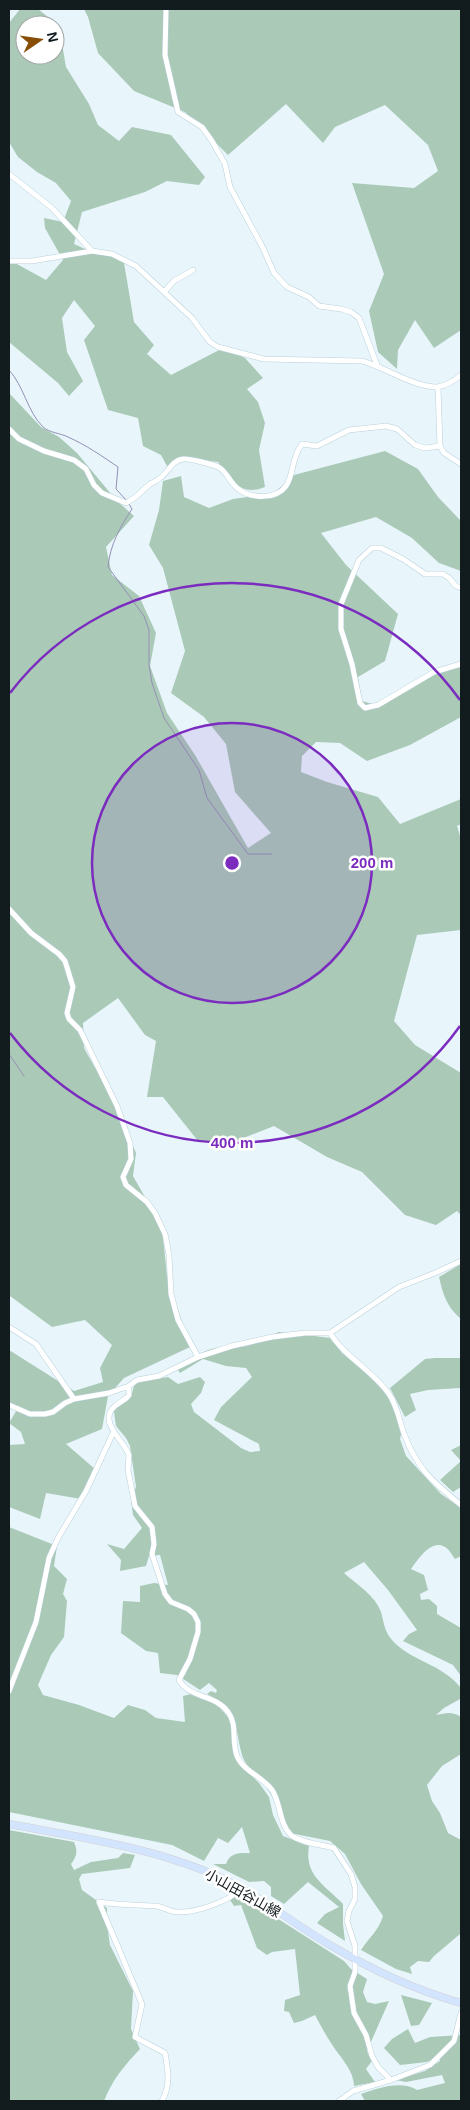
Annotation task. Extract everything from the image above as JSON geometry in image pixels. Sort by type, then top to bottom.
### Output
[{"type":"main road","name":"小山田谷山線","points":[[9,1824],[156,1854],[186,1863],[241,1888],[354,1959],[412,1987],[461,2003]]},
{"type":"street","points":[[166,9],[165,55],[178,112],[202,127],[212,141],[224,164],[230,187],[264,248],[274,273],[287,287],[308,297],[319,306],[341,308],[359,318],[377,365]]},
{"type":"street","points":[[9,174],[52,208],[92,251]]},
{"type":"street","points":[[9,261],[32,261],[92,251],[112,254],[126,260],[164,292],[192,318],[210,342],[218,348],[264,359],[349,360],[377,365],[425,386],[438,387],[461,375]]},
{"type":"street","points":[[164,292],[174,281],[193,270]]},
{"type":"street","points":[[438,387],[440,446],[448,456],[461,464]]},
{"type":"street","points":[[9,429],[19,439],[44,452],[74,460],[86,469],[94,485],[102,493],[129,502],[160,478],[172,464],[184,459],[216,465],[245,493],[266,496],[279,493],[286,487],[296,451],[302,444],[317,446],[349,430],[386,426],[397,429],[415,445],[426,448],[440,446]]},
{"type":"street","points":[[461,588],[443,574],[425,574],[388,551],[381,548],[372,548],[359,560],[341,604],[341,629],[352,664],[360,703],[365,708],[378,705],[434,672],[461,664]]},
{"type":"street","points":[[9,909],[31,933],[58,954],[68,968],[73,988],[67,1013],[69,1019],[80,1030],[125,1126],[132,1152],[129,1166],[123,1178],[126,1185],[147,1202],[166,1234],[171,1294],[178,1320],[198,1357]]},
{"type":"street","points":[[9,1405],[24,1412],[37,1415],[53,1412],[65,1402],[109,1393],[129,1386],[137,1380],[159,1376],[198,1357],[232,1346],[272,1337],[305,1333],[330,1333],[400,1287],[461,1260]]},
{"type":"street","points":[[9,1326],[36,1344],[74,1399]]},
{"type":"street","points":[[330,1333],[335,1341],[368,1370],[389,1395],[400,1416],[402,1428],[415,1461],[424,1472],[461,1505]]},
{"type":"street","points":[[129,1386],[129,1395],[112,1410],[110,1418],[113,1433],[129,1455],[128,1470],[135,1506],[152,1527],[154,1544],[152,1554],[164,1594],[171,1602],[188,1609],[194,1614],[198,1622],[198,1632],[190,1659],[179,1680],[190,1693],[216,1700],[229,1712],[235,1728],[236,1756],[242,1764],[272,1790],[278,1801],[286,1828],[291,1836],[334,1848],[351,1874],[355,1887],[355,1899],[348,1911],[347,1921],[355,1946],[355,1972],[350,1986],[354,2013],[366,2035],[372,2056],[378,2067],[391,2080]]},
{"type":"street","points":[[9,1691],[36,1622],[49,1558],[58,1538],[86,1491],[113,1433]]},
{"type":"street","points":[[162,2101],[168,2091],[168,2070],[165,2053],[135,2037],[142,2004],[98,1902],[126,1906],[158,1906],[180,1913],[218,1903],[235,1896],[241,1888]]},
{"type":"street","points":[[339,2101],[353,2091],[391,2080],[430,2065],[454,2041],[461,2013]]},
{"type":"street","points":[[454,2041],[461,2040]]},
{"type":"green space","points":[[20,9],[38,9],[45,15],[15,15]]},
{"type":"green space","points":[[84,9],[461,9],[461,330],[434,348],[415,320],[398,350],[397,369],[378,352],[369,311],[384,274],[352,183],[414,188],[438,171],[428,145],[385,105],[335,127],[323,143],[286,104],[228,155],[185,112],[134,91],[98,53]]},
{"type":"green space","points":[[15,15],[15,65],[65,65],[65,61],[66,67],[89,104],[98,125],[119,141],[132,127],[171,135],[205,177],[199,185],[167,181],[145,192],[82,212],[74,244],[92,252],[123,257],[134,322],[154,345],[147,354],[171,375],[223,348],[245,358],[263,378],[247,389],[258,402],[265,423],[259,450],[265,487],[249,490],[237,485],[218,462],[185,458],[167,466],[161,455],[143,446],[138,418],[108,410],[84,340],[95,326],[74,300],[62,318],[67,352],[83,381],[69,396],[58,383],[9,342],[9,262],[15,263],[46,280],[63,260],[45,228],[44,218],[63,222],[71,201],[56,183],[37,172],[18,157],[9,142],[9,23]]},
{"type":"green space","points":[[9,393],[41,427],[59,437],[77,453],[116,500],[134,516],[106,547],[112,575],[139,596],[156,633],[150,666],[167,713],[195,755],[248,848],[271,833],[235,792],[226,744],[204,717],[171,693],[185,651],[163,568],[149,545],[159,510],[163,481],[181,476],[184,497],[209,508],[233,499],[274,493],[294,475],[385,451],[418,469],[438,497],[461,521],[461,571],[439,563],[412,538],[376,517],[321,533],[346,565],[398,614],[385,661],[358,677],[362,701],[376,705],[443,669],[461,667],[461,717],[410,745],[367,761],[340,743],[316,742],[302,756],[301,772],[378,797],[400,824],[461,799],[461,824],[457,826],[461,839],[461,930],[417,935],[394,1021],[415,1045],[461,1073],[461,1215],[457,1211],[436,1225],[405,1215],[362,1172],[327,1157],[274,1126],[231,1143],[198,1141],[163,1097],[147,1097],[156,1041],[145,1035],[118,998],[83,1023],[84,1048],[112,1098],[136,1153],[133,1176],[162,1227],[167,1276],[190,1347],[124,1378],[108,1396],[102,1429],[66,1444],[95,1469],[81,1499],[46,1493],[40,1519],[9,1507],[9,1445],[25,1444],[21,1432],[9,1423],[18,1408],[9,1402],[9,1350],[74,1391],[103,1382],[100,1368],[112,1345],[85,1320],[52,1327],[10,1296],[9,1298]]},
{"type":"green space","points":[[461,1264],[461,1319],[446,1300],[439,1277]]},
{"type":"green space","points":[[279,1332],[295,1337],[307,1335],[330,1338],[342,1353],[378,1383],[388,1397],[402,1430],[400,1439],[406,1456],[441,1494],[461,1508],[461,1556],[455,1559],[446,1548],[440,1545],[435,1546],[425,1552],[411,1569],[424,1575],[428,1590],[420,1594],[421,1600],[429,1599],[437,1606],[437,1614],[461,1628],[461,1676],[453,1665],[403,1641],[409,1634],[417,1630],[388,1590],[364,1562],[344,1573],[374,1600],[381,1612],[389,1637],[399,1647],[435,1667],[461,1688],[460,1699],[436,1715],[452,1713],[461,1717],[461,1754],[442,1766],[427,1785],[432,1801],[440,1813],[448,1833],[461,1840],[461,1937],[460,1934],[429,1962],[418,1961],[410,1967],[412,1974],[396,1969],[361,1950],[376,1930],[383,1916],[361,1884],[345,1854],[330,1841],[285,1832],[277,1807],[268,1789],[244,1760],[232,1715],[219,1701],[207,1694],[211,1691],[216,1693],[217,1690],[209,1683],[200,1690],[177,1675],[160,1673],[158,1653],[146,1651],[121,1633],[123,1601],[140,1602],[140,1586],[154,1583],[168,1585],[160,1555],[149,1556],[146,1566],[120,1571],[121,1560],[107,1544],[124,1549],[142,1528],[133,1515],[131,1500],[136,1487],[130,1446],[116,1426],[114,1412],[116,1404],[131,1396],[135,1383],[168,1377],[178,1384],[200,1377],[205,1382],[201,1393],[191,1404],[194,1412],[241,1448],[250,1452],[260,1451],[259,1444],[214,1420],[221,1407],[252,1377],[246,1368],[226,1366],[203,1359],[180,1373],[176,1367],[204,1351],[223,1347],[247,1346]]},
{"type":"green space","points":[[461,1358],[461,1396],[460,1388],[428,1390],[410,1394],[416,1410],[405,1417],[390,1388],[425,1359]]},
{"type":"green space","points":[[461,1445],[461,1461],[451,1450]]},
{"type":"green space","points":[[461,1461],[461,1487],[453,1492],[440,1480]]},
{"type":"green space","points":[[9,1527],[57,1546],[54,1566],[67,1579],[63,1594],[67,1601],[64,1637],[51,1655],[38,1685],[43,1695],[79,1705],[114,1718],[128,1705],[145,1710],[156,1718],[185,1722],[183,1696],[191,1694],[215,1703],[229,1718],[237,1737],[237,1748],[243,1767],[259,1783],[269,1797],[273,1815],[283,1836],[309,1846],[308,1856],[313,1873],[343,1904],[345,1941],[317,1923],[325,1914],[339,1907],[308,1882],[284,1904],[271,1896],[271,1887],[264,1881],[249,1882],[213,1864],[226,1864],[233,1855],[250,1853],[242,1827],[228,1843],[218,1838],[204,1861],[172,1845],[9,1812]]},
{"type":"green space","points":[[9,1830],[74,1842],[76,1854],[71,1864],[74,1870],[91,1862],[118,1858],[123,1853],[135,1855],[130,1868],[82,1874],[79,1879],[82,1890],[107,1908],[110,1945],[133,1991],[131,2029],[140,2049],[119,2073],[104,2101],[9,2101]]},
{"type":"green space","points":[[239,1894],[344,1961],[351,1969],[367,1979],[363,1992],[367,2002],[375,2004],[389,2001],[367,2051],[372,2061],[366,2069],[375,2082],[354,2086],[352,2074],[315,2015],[294,2023],[289,2012],[284,2011],[285,2000],[300,1995],[295,1949],[272,1952],[267,1955],[257,1948],[241,1905],[234,1906],[230,1900]]},
{"type":"green space","points":[[401,1995],[432,2003],[419,2025],[411,2026]]},
{"type":"green space","points":[[408,2029],[415,2043],[430,2037],[461,2035],[461,2101],[365,2101],[361,2094],[382,2087],[397,2085],[417,2090],[445,2083],[442,2075],[406,2082],[396,2080],[425,2071],[440,2061],[440,2056],[427,2062],[400,2065],[384,2048],[392,2039]]},
{"type":"waterway","points":[[9,370],[18,383],[33,414],[43,427],[81,444],[118,467],[116,489],[127,501]]},
{"type":"waterway","points":[[129,504],[132,509],[116,536],[108,567],[144,616],[149,630],[149,665],[152,683],[164,718],[199,770],[207,798],[248,854],[272,854]]},
{"type":"waterway","points":[[9,1054],[24,1076]]}]
